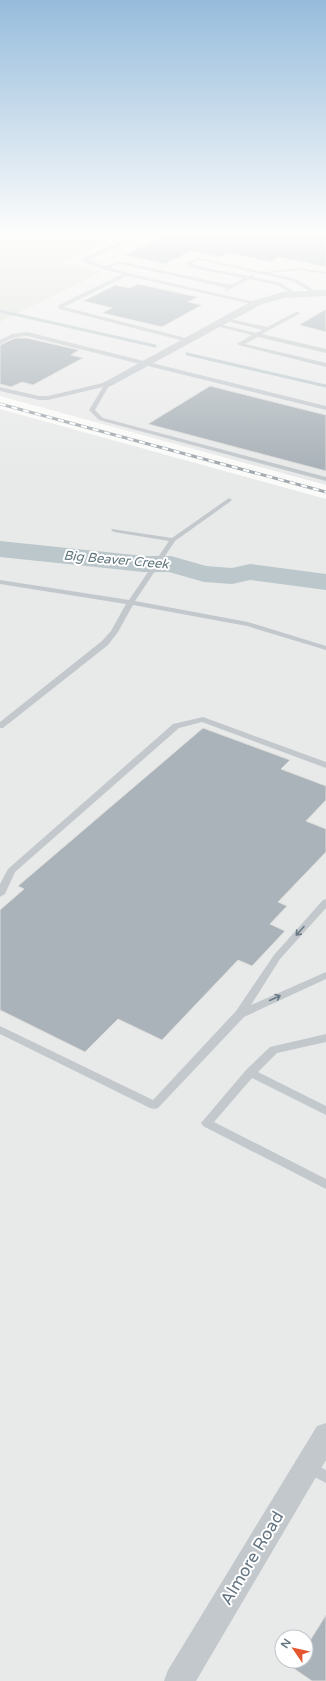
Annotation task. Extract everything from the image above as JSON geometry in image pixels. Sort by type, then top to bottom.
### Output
[{"type":"street","points":[[107,384],[243,310]]},
{"type":"street","name":"Almore Road","points":[[179,1681],[316,1472],[326,1435]]},
{"type":"lane","points":[[71,310],[188,340]]},
{"type":"lane","points":[[298,313],[240,344],[324,363]]},
{"type":"lane","points":[[225,320],[266,329]]},
{"type":"lane","points":[[215,325],[326,351]]},
{"type":"lane","points":[[0,342],[14,335],[27,334],[326,408]]},
{"type":"lane","points":[[0,389],[39,398],[48,398],[107,384]]},
{"type":"lane","points":[[107,384],[92,410],[101,419],[326,479]]},
{"type":"lane","points":[[0,726],[95,653],[114,632],[130,604],[173,540],[229,500]]},
{"type":"lane","points":[[114,530],[173,540]]},
{"type":"lane","points":[[0,582],[130,604],[176,610],[248,624],[326,648]]},
{"type":"lane","points":[[0,894],[11,871],[176,726],[203,719],[326,765]]},
{"type":"lane","points":[[0,1030],[154,1105],[240,1014],[277,957],[326,902]]},
{"type":"lane","points":[[240,1014],[326,975]]},
{"type":"lane","points":[[326,1038],[274,1050],[250,1073],[206,1123],[326,1184]]},
{"type":"lane","points":[[250,1073],[326,1111]]},
{"type":"shaded area","points":[[0,310],[24,310],[0,322]]},
{"type":"shaded area","points":[[24,310],[326,310],[326,485],[0,396],[0,322]]},
{"type":"shaded area","points":[[0,409],[326,499],[326,1681],[0,1681]]},
{"type":"building","points":[[107,310],[192,310],[162,327],[102,313]]},
{"type":"building","points":[[324,310],[326,310],[326,332],[299,325]]},
{"type":"building","points":[[15,338],[27,338],[79,350],[71,355],[83,358],[33,385],[22,382],[11,387],[0,384],[0,345]]},
{"type":"building","points":[[210,386],[326,415],[326,471],[148,424]]},
{"type":"building","points":[[203,728],[290,760],[281,769],[326,786],[326,800],[306,821],[326,829],[326,852],[278,902],[287,906],[270,924],[285,931],[252,966],[238,960],[162,1040],[118,1019],[85,1052],[0,1010],[0,910],[24,889],[18,886]]},
{"type":"building","points":[[326,1615],[326,1681],[312,1681],[295,1669],[314,1669],[314,1634]]},
{"type":"waterway","points":[[0,311],[155,346]]},
{"type":"waterway","points":[[187,354],[326,386]]},
{"type":"waterway","name":"Big Beaver Creek","points":[[0,549],[144,564],[171,564],[204,574],[232,576],[250,572],[326,582]]},
{"type":"railway","points":[[0,404],[326,492]]}]
